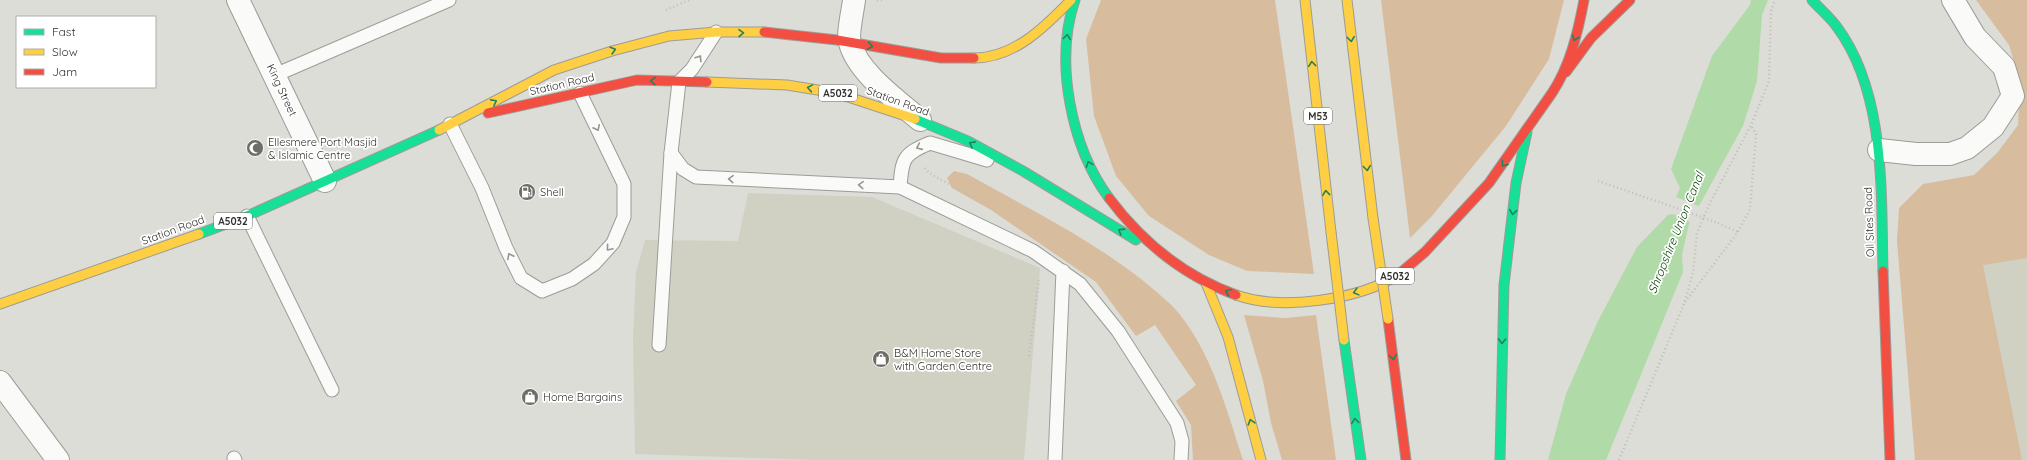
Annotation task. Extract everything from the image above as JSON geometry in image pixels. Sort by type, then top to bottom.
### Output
[{"type":"main road","name":"Station Road","points":[[0,304],[91,273],[247,216],[455,122],[561,68],[612,51],[669,36],[716,32],[770,32],[849,42],[941,58],[983,58],[1018,47],[1051,21],[1071,0]]},
{"type":"main road","name":"A5032","points":[[1075,0],[1071,9],[1065,48],[1068,95],[1081,142],[1092,170],[1109,198],[1135,230],[1178,266],[1206,283],[1250,300],[1301,302],[1333,298],[1378,286],[1402,272],[1420,257],[1487,187],[1527,132],[1560,80],[1579,28],[1584,0]]},
{"type":"main road","name":"M53","points":[[1305,0],[1344,340],[1361,460]]},
{"type":"main road","points":[[1347,0],[1373,218],[1388,319],[1406,460]]},
{"type":"main road","points":[[1560,80],[1591,38],[1630,0]]},
{"type":"main road","name":"Oil Sites Road","points":[[1812,0],[1837,27],[1854,57],[1869,96],[1879,150],[1890,460]]},
{"type":"main road","name":"Station Road","points":[[455,122],[637,80],[787,84],[836,93],[900,112],[968,141],[1023,171],[1178,266]]},
{"type":"main road","points":[[1500,460],[1504,285],[1516,183],[1527,132]]},
{"type":"main road","points":[[1206,283],[1228,337],[1261,460]]},
{"type":"street","name":"King Street","points":[[238,0],[325,181]]},
{"type":"street","points":[[854,0],[849,42],[860,64],[923,123]]},
{"type":"street","points":[[1879,150],[1916,154],[1950,154],[1967,148],[1993,127],[2013,96],[2004,67],[1975,37],[1953,0]]},
{"type":"street","points":[[0,382],[58,460]]},
{"type":"lane","points":[[275,75],[449,0]]},
{"type":"lane","points":[[659,346],[671,153],[678,82],[692,69],[716,32]]},
{"type":"lane","points":[[455,122],[506,248],[521,278],[542,291],[572,279],[594,264],[613,243],[624,217],[624,184],[580,93]]},
{"type":"lane","points":[[900,187],[901,167],[911,151],[930,143],[1023,171]]},
{"type":"lane","points":[[671,153],[683,169],[696,177],[900,187],[1033,251],[1080,284],[1118,331],[1177,423],[1182,441],[1181,460]]},
{"type":"lane","points":[[247,216],[332,390]]},
{"type":"lane","points":[[1055,460],[1063,272]]},
{"type":"path","points":[[1619,460],[1684,304],[1693,273],[1697,233],[1709,205],[1751,125],[1769,82],[1771,11],[1775,0]]},
{"type":"path","points":[[1684,304],[1738,232],[1750,209],[1756,134],[1751,125]]},
{"type":"path","points":[[1598,181],[1718,223],[1738,232]]},
{"type":"shaded area","points":[[1101,0],[1275,0],[1314,274],[1247,271],[1209,255],[1149,216],[1116,176],[1094,116],[1086,39]]},
{"type":"shaded area","points":[[1381,0],[1564,0],[1549,59],[1506,126],[1432,216],[1410,238]]},
{"type":"shaded area","points":[[1976,0],[2027,0],[2027,258],[1983,265],[2022,460],[1915,460],[1897,241],[1899,208],[1923,184],[1974,175],[1997,153],[2018,125],[2020,82],[2009,45]]},
{"type":"shaded area","points":[[954,171],[967,174],[1078,236],[1141,279],[1172,306],[1181,316],[1202,349],[1218,385],[1243,460],[1193,460],[1191,425],[1176,401],[1196,385],[1155,325],[1136,336],[1096,282],[991,210],[952,188],[947,178]]},
{"type":"shaded area","points":[[748,193],[872,197],[1040,268],[1024,460],[817,460],[635,454],[633,338],[636,272],[645,240],[738,241]]},
{"type":"shaded area","points":[[2027,240],[2027,460],[1963,460],[1954,252]]},
{"type":"shaded area","points":[[1244,315],[1285,318],[1316,315],[1336,460],[1282,460],[1271,423],[1263,381]]},
{"type":"water","name":"Shropshire Union Canal","points":[[1751,0],[1768,0],[1762,15],[1757,81],[1743,126],[1689,224],[1682,255],[1683,272],[1606,460],[1548,460],[1566,394],[1598,321],[1637,247],[1669,214],[1680,188],[1671,169],[1712,56],[1750,5]]},
{"type":"pier","points":[[1674,196],[1701,207],[1692,223],[1673,214],[1665,215]]},
{"type":"traffic: fast","points":[[1075,0],[1069,24],[1066,50],[1070,103],[1076,129],[1085,154],[1096,177],[1109,198]]},
{"type":"traffic: fast","points":[[1812,0],[1837,27],[1853,53],[1865,82],[1873,113],[1878,144],[1882,209],[1883,271]]},
{"type":"traffic: fast","points":[[915,119],[968,141],[1023,171],[1136,240]]},
{"type":"traffic: fast","points":[[199,234],[247,216],[439,130]]},
{"type":"traffic: fast","points":[[1500,460],[1504,285],[1516,183],[1527,132]]},
{"type":"traffic: fast","points":[[1344,340],[1361,460]]},
{"type":"traffic: slow","points":[[974,58],[989,57],[1015,47],[1039,30],[1071,0]]},
{"type":"traffic: slow","points":[[1305,0],[1331,232]]},
{"type":"traffic: slow","points":[[1347,0],[1373,218]]},
{"type":"traffic: slow","points":[[439,130],[554,70],[612,51],[669,36],[716,32],[764,32]]},
{"type":"traffic: slow","points":[[707,82],[787,85],[836,93],[915,119]]},
{"type":"traffic: slow","points":[[1373,218],[1388,319]]},
{"type":"traffic: slow","points":[[1331,232],[1344,340]]},
{"type":"traffic: slow","points":[[0,304],[199,234]]},
{"type":"traffic: slow","points":[[1236,295],[1254,300],[1275,302],[1319,300],[1341,297],[1362,291],[1381,284],[1398,275]]},
{"type":"traffic: slow","points":[[1206,283],[1228,337],[1261,460]]},
{"type":"traffic: jam","points":[[1398,275],[1425,252],[1489,183],[1552,93],[1564,72],[1576,36],[1584,0]]},
{"type":"traffic: jam","points":[[1566,72],[1591,38],[1630,0]]},
{"type":"traffic: jam","points":[[764,32],[837,40],[941,58],[974,58]]},
{"type":"traffic: jam","points":[[488,113],[637,80],[707,82]]},
{"type":"traffic: jam","points":[[1109,198],[1135,229],[1165,256],[1199,278],[1236,295]]},
{"type":"traffic: jam","points":[[1883,271],[1890,460]]},
{"type":"traffic: jam","points":[[1388,319],[1406,460]]},
{"type":"place","name":"Ellesmere Port Masjid & Islamic Centre","points":[[255,148]]},
{"type":"place","name":"Shell","points":[[527,192]]},
{"type":"place","name":"B&M Home Store with Garden Centre","points":[[881,359]]},
{"type":"place","name":"Home Bargains","points":[[530,397]]}]
